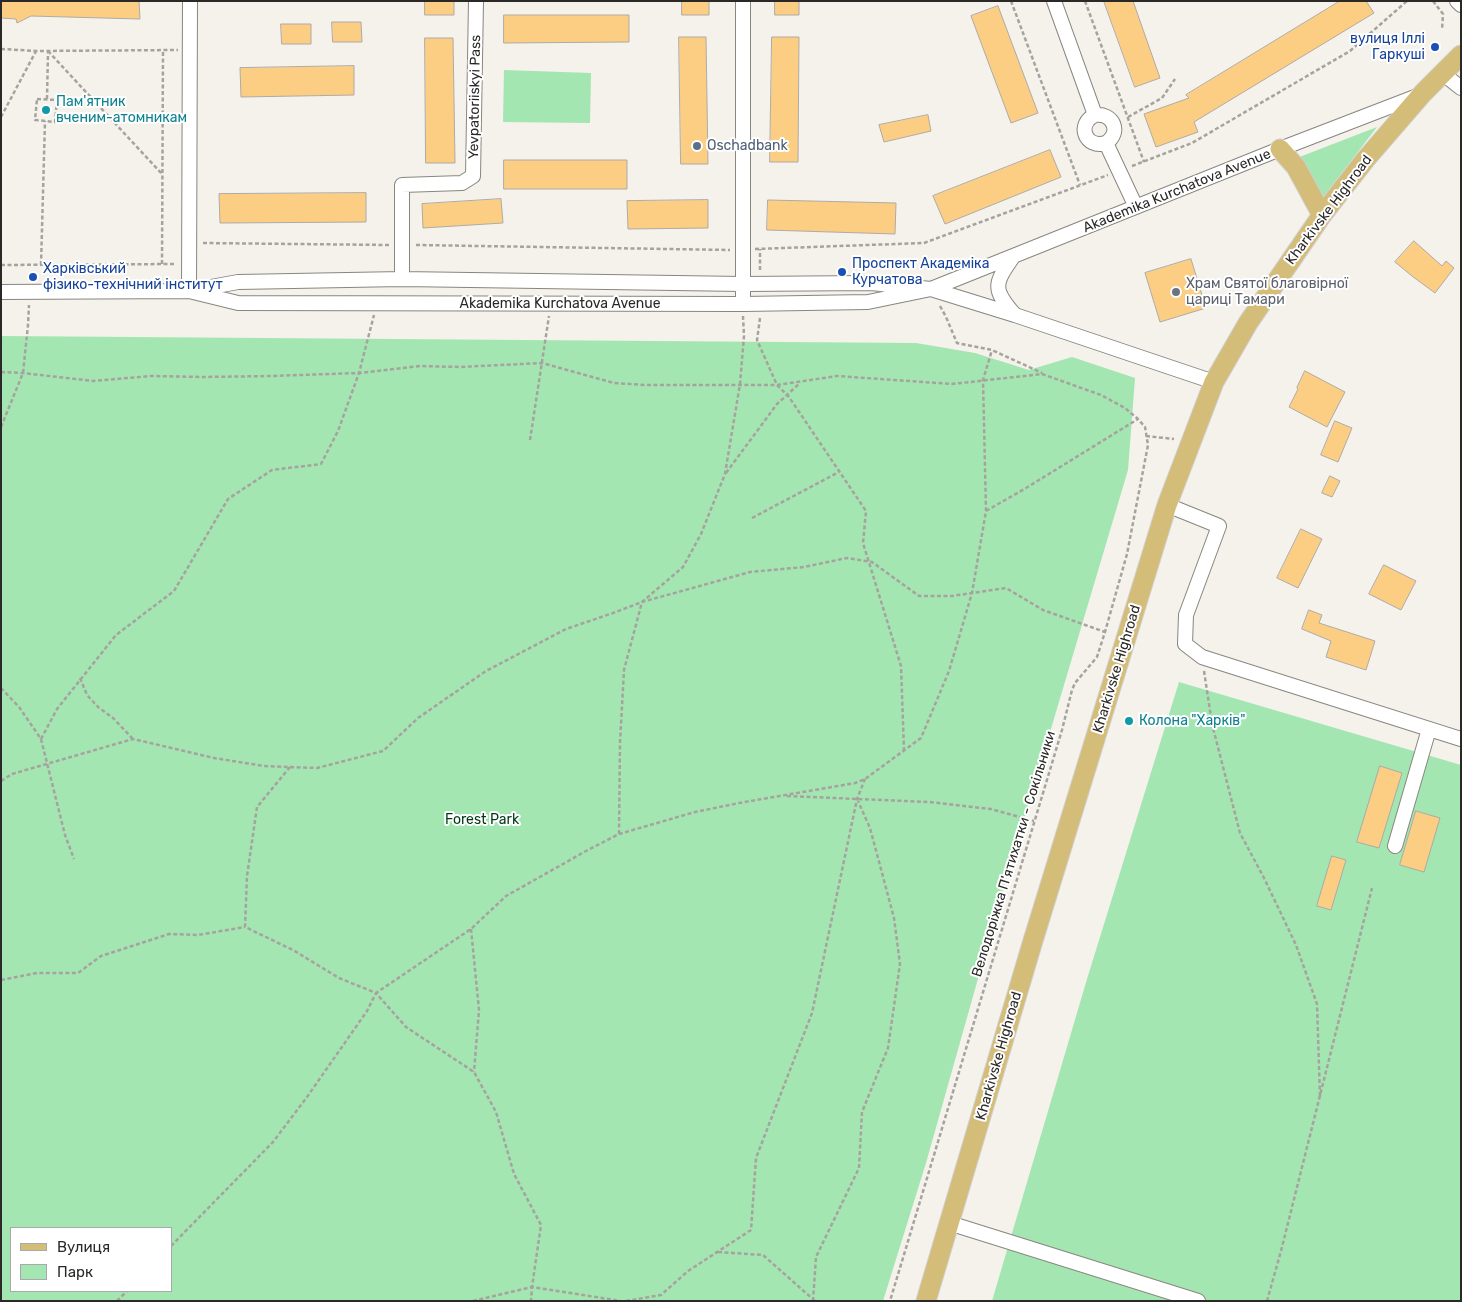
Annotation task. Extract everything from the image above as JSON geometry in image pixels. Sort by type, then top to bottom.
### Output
[{"type":"main road","points":[[1423,93],[1461,56]]},
{"type":"main road","name":"Kharkivske Highroad","points":[[926,1301],[1038,925],[1167,505],[1214,382],[1248,323],[1322,215],[1365,160],[1423,93]]},
{"type":"main road","points":[[1280,149],[1296,167],[1322,215]]},
{"type":"street","points":[[189,291],[190,1]]},
{"type":"street","name":"Yevpatoriiskyi Pass","points":[[402,279],[402,185],[462,183],[473,176],[476,1]]},
{"type":"street","points":[[743,1],[743,304]]},
{"type":"street","points":[[1054,1],[1095,115]]},
{"type":"street","points":[[1457,1],[1461,5]]},
{"type":"street","points":[[1442,73],[1461,88]]},
{"type":"street","name":"Akademika Kurchatova Avenue","points":[[189,291],[238,303],[743,304],[868,302],[931,289],[1423,93]]},
{"type":"street","points":[[1095,115],[1106,116],[1113,123],[1114,132],[1110,140],[1097,144],[1086,136],[1086,122],[1095,115]]},
{"type":"street","points":[[1106,142],[1136,207]]},
{"type":"street","points":[[1013,257],[1000,276],[998,290],[1006,306],[1015,316]]},
{"type":"street","name":"Akademika Kurchatova Avenue","points":[[1,292],[189,291],[238,282],[402,279],[743,284],[870,283],[931,289]]},
{"type":"street","points":[[931,289],[1214,382]]},
{"type":"street","points":[[1167,505],[1219,526],[1186,615],[1185,644],[1202,657],[1461,739]]},
{"type":"street","points":[[1396,846],[1429,729]]},
{"type":"street","points":[[949,1223],[1198,1301]]},
{"type":"path","points":[[1011,1],[1080,185]]},
{"type":"path","points":[[1085,1],[1144,162]]},
{"type":"path","points":[[189,243],[743,250],[924,243],[1192,143],[1350,51],[1407,1]]},
{"type":"path","points":[[1432,1],[1443,14],[1442,30]]},
{"type":"path","points":[[1,49],[36,51],[189,50]]},
{"type":"path","points":[[162,264],[163,50]]},
{"type":"path","points":[[1,117],[36,51]]},
{"type":"path","points":[[47,100],[48,51]]},
{"type":"path","points":[[48,51],[162,174]]},
{"type":"path","points":[[1113,123],[1162,98],[1176,79]]},
{"type":"path","points":[[37,99],[57,100],[55,122],[45,121],[35,120],[37,99]]},
{"type":"path","points":[[41,264],[45,121]]},
{"type":"path","points":[[760,249],[760,275]]},
{"type":"path","points":[[1,265],[189,263]]},
{"type":"path","points":[[931,289],[957,343],[992,350],[1042,374],[1101,395],[1125,408],[1138,419],[986,511]]},
{"type":"path","points":[[1,427],[22,373],[30,292]]},
{"type":"path","points":[[41,739],[56,709],[116,635],[174,591],[228,500],[272,470],[321,464],[338,431],[359,373],[377,304]]},
{"type":"path","points":[[530,440],[550,304]]},
{"type":"path","points":[[619,834],[620,743],[624,670],[642,602],[683,567],[701,534],[725,474],[740,384],[744,336],[743,304]]},
{"type":"path","points":[[760,318],[757,340],[777,384],[866,511],[863,543],[900,666],[904,751]]},
{"type":"path","points":[[172,1245],[274,1142],[367,1011],[376,993],[471,929],[506,896],[586,850],[619,834],[695,812],[854,783],[865,779],[921,738],[949,671],[972,593],[986,511],[982,380],[992,350]]},
{"type":"path","points":[[1,372],[93,381],[151,376],[261,376],[359,373],[420,366],[542,363],[614,383],[645,385],[777,384],[837,376],[952,384],[1042,374]]},
{"type":"path","points":[[725,474],[776,404],[802,382]]},
{"type":"path","name":"Велодоріжка П'ятихатки - Сокільники","points":[[890,1301],[1062,730],[1072,690],[1097,657],[1127,554],[1148,445],[1145,427],[1138,419]]},
{"type":"path","points":[[1146,436],[1191,442]]},
{"type":"path","points":[[752,518],[840,472]]},
{"type":"path","points":[[1,781],[12,774],[134,739],[214,758],[264,766],[317,768],[383,751],[418,718],[486,671],[566,629],[642,602],[750,572],[804,568],[847,558],[872,562],[919,596],[952,596],[1006,588],[1043,610],[1105,632]]},
{"type":"path","points":[[1202,657],[1212,724],[1240,833],[1296,945],[1316,1004],[1320,1097]]},
{"type":"path","points":[[80,678],[87,694],[98,707],[113,718],[134,739]]},
{"type":"path","points":[[1,688],[19,707],[41,739],[65,835],[74,859]]},
{"type":"path","points":[[245,927],[247,876],[257,807],[290,767]]},
{"type":"path","points":[[626,1301],[661,1295],[688,1271],[750,1230],[756,1158],[812,1013],[858,799],[865,779]]},
{"type":"path","points":[[783,796],[929,802],[991,809],[1034,821]]},
{"type":"path","points":[[814,1300],[816,1257],[859,1168],[862,1112],[888,1048],[900,964],[894,918],[870,828],[858,799]]},
{"type":"path","points":[[1267,1301],[1372,888]]},
{"type":"path","points":[[1,980],[37,973],[78,973],[101,956],[169,934],[198,935],[245,927],[293,950],[339,978],[376,993],[406,1027],[474,1072],[496,1112],[514,1174],[541,1225],[531,1301]]},
{"type":"path","points":[[471,929],[479,1010],[474,1072]]},
{"type":"path","points":[[716,1252],[763,1255],[814,1300]]},
{"type":"path","points":[[473,1301],[532,1287],[621,1301]]},
{"type":"path","points":[[117,1301],[126,1292]]},
{"type":"green space","points":[[504,70],[591,73],[590,123],[503,122]]},
{"type":"green space","points":[[1377,127],[1324,196],[1320,193],[1297,158]]},
{"type":"green space","name":"Forest Park","points":[[1,336],[916,343],[975,353],[1029,370],[1072,357],[1135,378],[1128,470],[1003,890],[926,1163],[883,1301],[1,1301]]},
{"type":"green space","points":[[1179,682],[1461,765],[1461,1301],[992,1301],[1087,979]]},
{"type":"building","points":[[1,1],[139,1],[140,19],[31,16],[17,23],[16,19],[1,18]]},
{"type":"building","points":[[425,1],[454,1],[454,15],[425,15]]},
{"type":"building","points":[[682,1],[709,1],[709,15],[682,15]]},
{"type":"building","points":[[775,1],[799,1],[799,15],[775,15]]},
{"type":"building","points":[[1104,1],[1133,1],[1160,78],[1135,87]]},
{"type":"building","points":[[1340,1],[1366,1],[1374,13],[1194,122],[1198,132],[1156,147],[1144,114],[1189,98],[1186,95]]},
{"type":"building","points":[[998,6],[1038,113],[1011,123],[971,16]]},
{"type":"building","points":[[504,15],[629,15],[629,42],[504,43]]},
{"type":"building","points":[[332,22],[361,22],[362,42],[333,42]]},
{"type":"building","points":[[281,24],[311,24],[311,44],[282,44]]},
{"type":"building","points":[[679,37],[706,37],[708,164],[681,164]]},
{"type":"building","points":[[772,37],[799,37],[798,162],[770,162]]},
{"type":"building","points":[[425,38],[453,38],[455,163],[426,163]]},
{"type":"building","points":[[354,66],[354,95],[241,97],[240,68]]},
{"type":"building","points":[[928,115],[931,131],[884,142],[879,125]]},
{"type":"building","points":[[1050,150],[1061,177],[945,224],[933,196]]},
{"type":"building","points":[[504,160],[627,160],[627,189],[504,189]]},
{"type":"building","points":[[366,193],[366,222],[220,223],[219,194]]},
{"type":"building","points":[[501,199],[503,223],[423,228],[422,204]]},
{"type":"building","points":[[708,200],[708,228],[628,229],[627,201]]},
{"type":"building","points":[[768,200],[896,203],[895,234],[767,230]]},
{"type":"building","points":[[1414,241],[1442,266],[1446,261],[1454,268],[1435,293],[1395,262]]},
{"type":"building","name":"Храм Святої благовірної цариці Тамари","points":[[1191,259],[1206,308],[1160,322],[1145,273]]},
{"type":"building","points":[[1305,371],[1345,392],[1327,427],[1289,407]]},
{"type":"building","points":[[1335,421],[1352,428],[1338,462],[1321,455]]},
{"type":"building","points":[[1330,476],[1340,481],[1332,497],[1322,493]]},
{"type":"building","points":[[1301,529],[1322,539],[1298,588],[1277,578]]},
{"type":"building","points":[[1384,565],[1416,581],[1401,610],[1369,594]]},
{"type":"building","points":[[1309,610],[1322,615],[1319,623],[1375,641],[1366,670],[1326,657],[1331,641],[1302,629]]},
{"type":"building","points":[[1380,766],[1402,773],[1379,848],[1357,842]]},
{"type":"building","points":[[1416,811],[1440,818],[1424,872],[1400,865]]},
{"type":"building","points":[[1332,856],[1346,860],[1331,910],[1317,906]]},
{"type":"place","name":"вулиця Іллі Гаркуші","points":[[1435,47]]},
{"type":"place","name":"Пам'ятник вченим-атомникам","points":[[46,110]]},
{"type":"place","name":"Oschadbank","points":[[697,146]]},
{"type":"place","name":"Проспект Академіка Курчатова","points":[[842,272]]},
{"type":"place","name":"Харківський фізико-технічний інститут","points":[[33,277]]},
{"type":"place","name":"Храм Святої благовірної цариці Тамари","points":[[1176,292]]},
{"type":"place","name":"Колона \"Харків\"","points":[[1129,721]]}]
